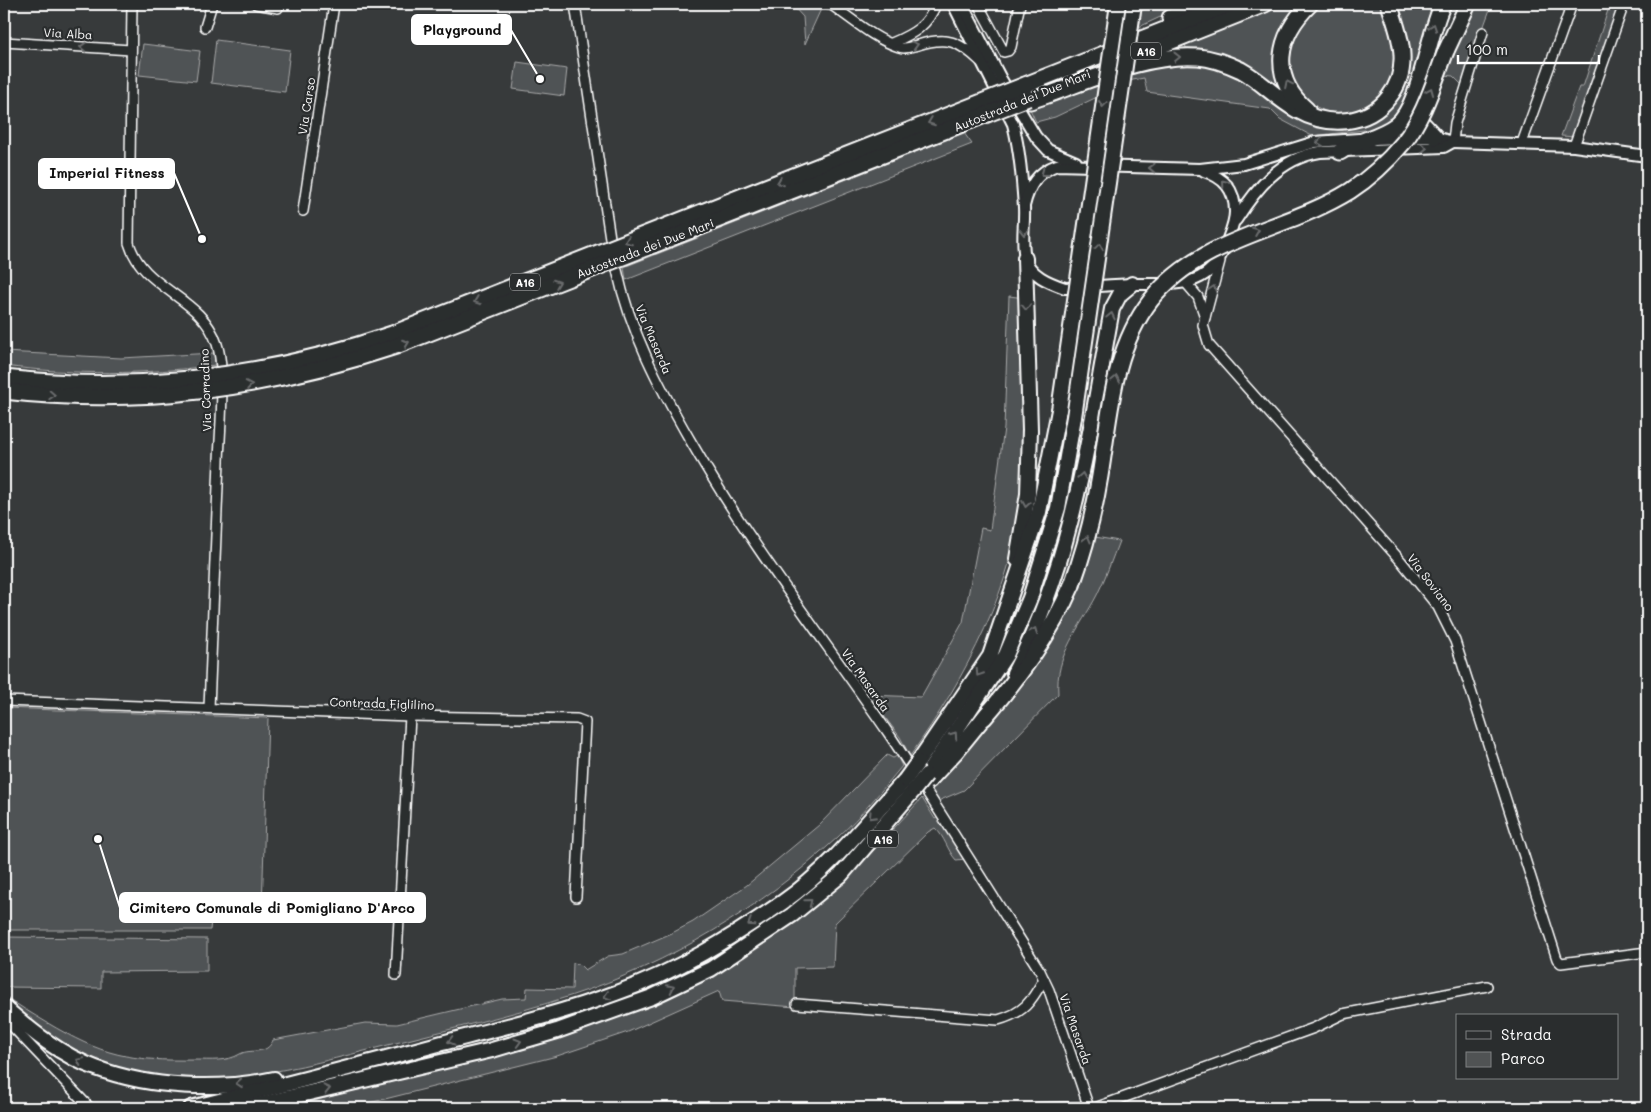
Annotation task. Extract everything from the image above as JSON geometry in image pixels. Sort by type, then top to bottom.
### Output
[{"type":"highway","points":[[191,1108],[322,1076],[570,1009],[618,993],[706,952],[784,901],[912,788],[918,762],[990,656],[1009,605],[1039,512],[1059,410],[1118,4]]},
{"type":"highway","points":[[927,778],[1006,655],[1030,598],[1058,508],[1074,417],[1134,4]]},
{"type":"highway","points":[[1027,92],[1197,4]]},
{"type":"highway","name":"Autostrada dei Due Mari","points":[[4,391],[88,397],[190,393],[286,378],[346,363],[396,346],[939,133],[954,132],[1027,92],[1230,4]]},
{"type":"highway","name":"Autostrada dei Due Mari","points":[[4,378],[88,384],[189,380],[284,366],[342,351],[392,334],[950,115],[1027,92],[1265,4]]},
{"type":"highway","points":[[1310,4],[1294,21],[1284,38],[1282,67],[1295,97],[1305,109],[1320,119]]},
{"type":"highway","points":[[1027,92],[1148,61],[1169,57],[1199,58],[1221,62],[1241,70],[1297,110],[1320,119],[1341,122],[1368,115],[1382,105],[1397,85],[1402,71],[1402,48],[1389,4]]},
{"type":"highway","points":[[1340,152],[1397,124],[1413,102],[1432,30],[1443,4]]},
{"type":"highway","points":[[984,718],[1021,676],[1053,626],[1072,585],[1091,526],[1120,360],[1134,327],[1150,301],[1177,273],[1206,253],[1243,236],[1317,208],[1365,181],[1394,153],[1411,131],[1468,4]]},
{"type":"highway","points":[[1413,102],[1415,113],[1420,121],[1435,137]]},
{"type":"highway","points":[[1009,605],[1028,494],[1030,430],[1025,258]]},
{"type":"highway","points":[[984,718],[1014,673],[1028,646],[1054,580],[1077,504],[1112,309],[1120,294],[1132,284]]},
{"type":"highway","name":"A16","points":[[278,1100],[492,1050],[621,1010],[711,968],[792,915],[881,841],[912,788],[927,778],[984,718]]},
{"type":"highway","points":[[4,1007],[65,1054],[95,1068],[122,1076],[181,1085],[216,1085],[322,1076]]},
{"type":"highway","points":[[245,1108],[278,1100]]},
{"type":"highway","points":[[261,1108],[278,1100]]},
{"type":"street","name":"Via Corradino","points":[[132,4],[129,243],[138,265],[182,299],[199,315],[217,345],[221,399],[209,708]]},
{"type":"street","points":[[205,27],[212,4]]},
{"type":"street","points":[[256,4],[278,8]]},
{"type":"street","name":"Via Carso","points":[[303,211],[334,4]]},
{"type":"street","points":[[575,4],[610,238]]},
{"type":"street","points":[[830,4],[877,37],[904,48],[938,39],[947,40],[970,52],[984,65]]},
{"type":"street","points":[[892,43],[919,30],[927,23],[936,4]]},
{"type":"street","points":[[953,4],[1013,124],[1018,144],[1024,206],[1025,258],[1036,274],[1047,282],[1065,288],[1186,283],[1206,274],[1220,261]]},
{"type":"street","points":[[962,4],[1001,79],[1036,137],[1048,150],[1082,164]]},
{"type":"street","points":[[978,4],[1000,49],[1004,52],[1008,51],[1011,47],[1020,4]]},
{"type":"street","points":[[1522,143],[1572,4]]},
{"type":"street","points":[[1574,146],[1624,4]]},
{"type":"street","points":[[1453,142],[1455,122],[1483,32]]},
{"type":"street","name":"Via Alba","points":[[4,42],[131,50]]},
{"type":"street","points":[[1024,206],[1028,193],[1041,173],[1057,165],[1082,164],[1200,170],[1244,164],[1315,142],[1369,138],[1435,137],[1453,142],[1574,146],[1647,156]]},
{"type":"street","points":[[1205,317],[1220,261],[1235,221],[1257,189],[1280,169],[1313,153],[1444,147],[1453,142]]},
{"type":"street","points":[[1200,170],[1220,176],[1229,186],[1235,203],[1235,221]]},
{"type":"street","name":"Via Masarda","points":[[617,270],[623,298],[637,336],[669,405],[717,487],[755,547],[889,734],[1044,979],[1091,1108]]},
{"type":"street","points":[[1186,283],[1198,297],[1205,317]]},
{"type":"street","name":"Via Soviano","points":[[1205,317],[1204,332],[1213,351],[1338,489],[1438,608],[1456,641],[1557,960],[1561,963],[1647,952]]},
{"type":"street","name":"Contrada Figlilino","points":[[4,701],[410,716],[577,719],[585,722],[576,897]]},
{"type":"street","points":[[396,975],[410,716]]},
{"type":"street","points":[[797,1004],[998,1020],[1015,1015],[1026,1007],[1044,979]]},
{"type":"street","points":[[1036,1108],[1091,1108],[1314,1028],[1343,1014],[1487,986]]},
{"type":"street","points":[[4,1018],[90,1108]]},
{"type":"green space","points":[[791,4],[812,4],[821,9],[805,44],[803,17]]},
{"type":"green space","points":[[1162,4],[1188,4],[1139,27],[1142,10]]},
{"type":"green space","points":[[1286,4],[1302,4],[1294,12],[1283,90],[1253,67],[1235,59],[1206,50],[1186,48],[1185,44]]},
{"type":"green space","points":[[1317,4],[1381,4],[1396,43],[1398,61],[1389,87],[1370,106],[1343,114],[1325,111],[1308,103],[1295,89],[1286,63],[1299,21]]},
{"type":"green space","points":[[1396,4],[1438,4],[1405,108],[1381,128],[1312,136],[1280,119],[1270,109],[1147,92],[1144,78],[1133,80],[1055,117],[1036,122],[1029,107],[1160,61],[1220,64],[1307,119],[1383,110],[1406,33]]},
{"type":"green space","points":[[1473,4],[1492,4],[1462,85],[1453,76],[1443,75]]},
{"type":"green space","points":[[1610,4],[1623,4],[1576,137],[1561,136],[1579,87],[1583,87]]},
{"type":"green space","points":[[216,40],[290,50],[285,92],[211,83]]},
{"type":"green space","points":[[143,44],[200,51],[196,81],[139,75]]},
{"type":"green space","points":[[517,62],[567,69],[564,96],[513,89]]},
{"type":"green space","points":[[964,133],[972,144],[626,280],[624,267]]},
{"type":"green space","points":[[1009,296],[1017,297],[1022,301],[1026,440],[1024,487],[1019,523],[999,594],[985,629],[950,694],[910,756],[900,737],[868,695],[921,697],[963,622],[981,528],[990,530],[1004,428]]},
{"type":"green space","points":[[4,352],[121,358],[214,353],[215,365],[162,371],[110,373],[57,371],[4,366]]},
{"type":"green space","points":[[1095,537],[1119,541],[1097,595],[1076,630],[1060,666],[1058,694],[964,790],[938,801],[930,788],[962,754],[1071,602],[1088,564]]},
{"type":"green space","points":[[4,708],[268,718],[262,909],[252,912],[244,911],[232,899],[222,898],[213,903],[210,930],[4,930]]},
{"type":"green space","points":[[887,755],[893,758],[897,756],[902,766],[863,812],[808,863],[746,910],[679,950],[644,967],[607,983],[524,1010],[286,1069],[253,1075],[186,1079],[152,1076],[119,1070],[87,1058],[57,1042],[4,999],[4,995],[66,1033],[117,1054],[152,1059],[212,1060],[235,1057],[244,1052],[263,1050],[273,1040],[365,1023],[397,1024],[502,999],[526,998],[527,988],[572,989],[573,963],[579,964],[585,970],[608,956],[623,954],[672,933],[693,922],[747,885],[819,825]]},
{"type":"green space","points":[[922,798],[935,819],[938,817],[966,859],[956,860],[935,828],[928,832],[835,923],[833,967],[795,968],[795,1007],[722,1001],[719,991],[628,1032],[557,1056],[349,1108],[288,1108],[518,1046],[640,1006],[816,902],[861,864]]},
{"type":"green space","points":[[4,937],[207,939],[207,971],[101,972],[101,988],[4,987]]},
{"type":"place","name":"Playground","points":[[540,79]]},
{"type":"place","name":"Imperial Fitness","points":[[202,239]]},
{"type":"place","name":"Cimitero Comunale di Pomigliano D'Arco","points":[[98,839]]}]
